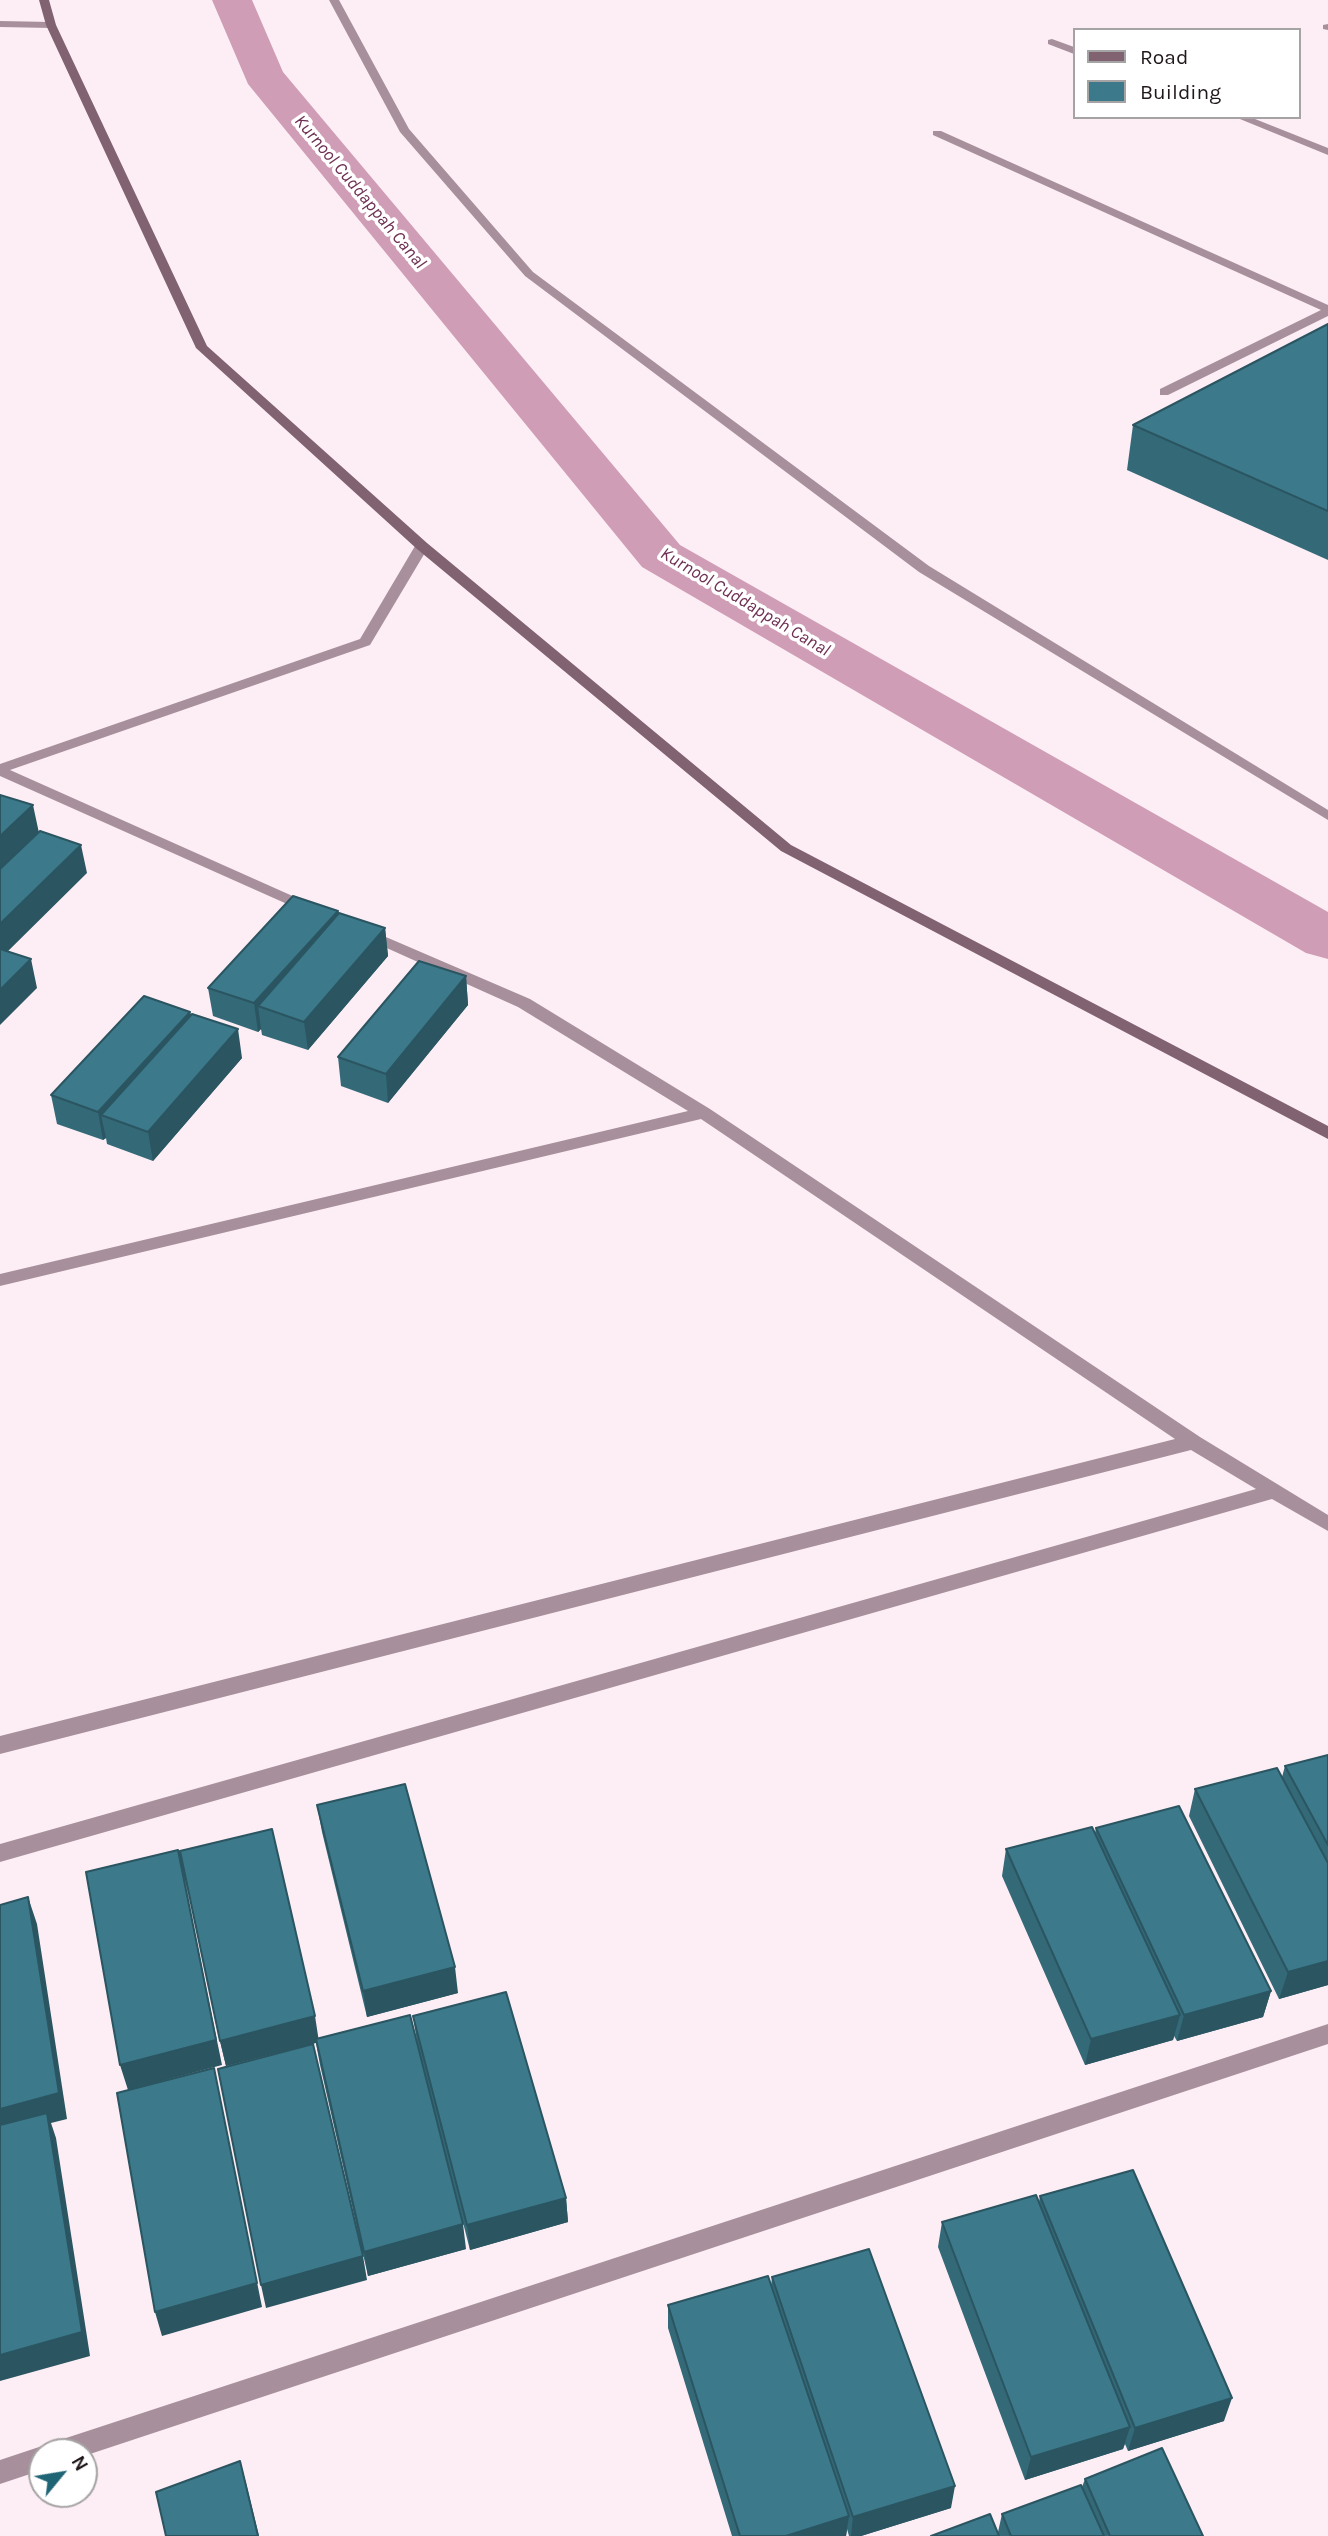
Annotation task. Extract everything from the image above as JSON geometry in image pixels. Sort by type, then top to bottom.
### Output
[{"type":"street","points":[[44,0],[51,25],[202,348],[422,546],[786,848],[1328,1133]]},
{"type":"street","points":[[334,0],[404,130],[529,274],[924,569],[1328,816]]},
{"type":"street","points":[[0,24],[51,25]]},
{"type":"street","points":[[1052,42],[1072,50]]},
{"type":"street","points":[[1245,119],[1328,152]]},
{"type":"street","points":[[937,133],[1328,310]]},
{"type":"street","points":[[1164,392],[1328,310]]},
{"type":"street","points":[[0,770],[365,642],[422,546]]},
{"type":"street","points":[[0,770],[524,1003],[704,1113],[1193,1442],[1328,1524]]},
{"type":"street","points":[[0,1280],[704,1113]]},
{"type":"street","points":[[0,1745],[1193,1442]]},
{"type":"street","points":[[0,1853],[1275,1491]]},
{"type":"street","points":[[98,2440],[1328,2034]]},
{"type":"street","points":[[0,2472],[28,2463]]},
{"type":"building","points":[[1328,324],[1328,511],[1133,425]]},
{"type":"building","points":[[0,795],[33,805],[0,836]]},
{"type":"building","points":[[40,831],[81,845],[0,924],[0,869]]},
{"type":"building","points":[[293,896],[338,911],[254,1003],[208,988]]},
{"type":"building","points":[[339,913],[385,928],[304,1022],[258,1006]]},
{"type":"building","points":[[0,949],[31,959],[0,990]]},
{"type":"building","points":[[419,961],[466,976],[386,1074],[338,1057]]},
{"type":"building","points":[[144,996],[190,1012],[98,1112],[51,1095]]},
{"type":"building","points":[[192,1014],[238,1029],[148,1132],[101,1115]]},
{"type":"building","points":[[1328,1755],[1328,1845],[1285,1766]]},
{"type":"building","points":[[1277,1768],[1328,1863],[1328,1961],[1288,1972],[1195,1789]]},
{"type":"building","points":[[405,1784],[455,1967],[363,1991],[317,1805]]},
{"type":"building","points":[[1179,1806],[1271,1991],[1184,2015],[1096,1828]]},
{"type":"building","points":[[1092,1827],[1180,2015],[1091,2039],[1006,1849]]},
{"type":"building","points":[[272,1829],[315,2016],[220,2041],[180,1851]]},
{"type":"building","points":[[178,1850],[216,2040],[120,2065],[86,1872]]},
{"type":"building","points":[[28,1897],[59,2093],[0,2109],[0,1905]]},
{"type":"building","points":[[506,1992],[566,2198],[467,2225],[413,2016]]},
{"type":"building","points":[[410,2015],[463,2224],[364,2252],[316,2039]]},
{"type":"building","points":[[313,2044],[363,2256],[261,2285],[218,2069]]},
{"type":"building","points":[[214,2068],[257,2283],[155,2312],[117,2093]]},
{"type":"building","points":[[47,2113],[82,2332],[0,2355],[0,2125]]},
{"type":"building","points":[[1133,2170],[1232,2398],[1135,2428],[1040,2196]]},
{"type":"building","points":[[1036,2195],[1130,2427],[1031,2457],[942,2222]]},
{"type":"building","points":[[869,2249],[955,2486],[853,2517],[772,2277]]},
{"type":"building","points":[[768,2276],[849,2516],[786,2536],[740,2536],[668,2305]]},
{"type":"building","points":[[1162,2448],[1203,2536],[1110,2536],[1085,2479]]},
{"type":"building","points":[[240,2461],[258,2536],[166,2536],[156,2492]]},
{"type":"building","points":[[1081,2485],[1104,2536],[1011,2536],[1002,2514]]},
{"type":"building","points":[[990,2514],[999,2536],[931,2536]]},
{"type":"waterway","name":"Kurnool Cuddappah Canal","points":[[232,0],[263,75],[661,556],[1328,939]]}]
